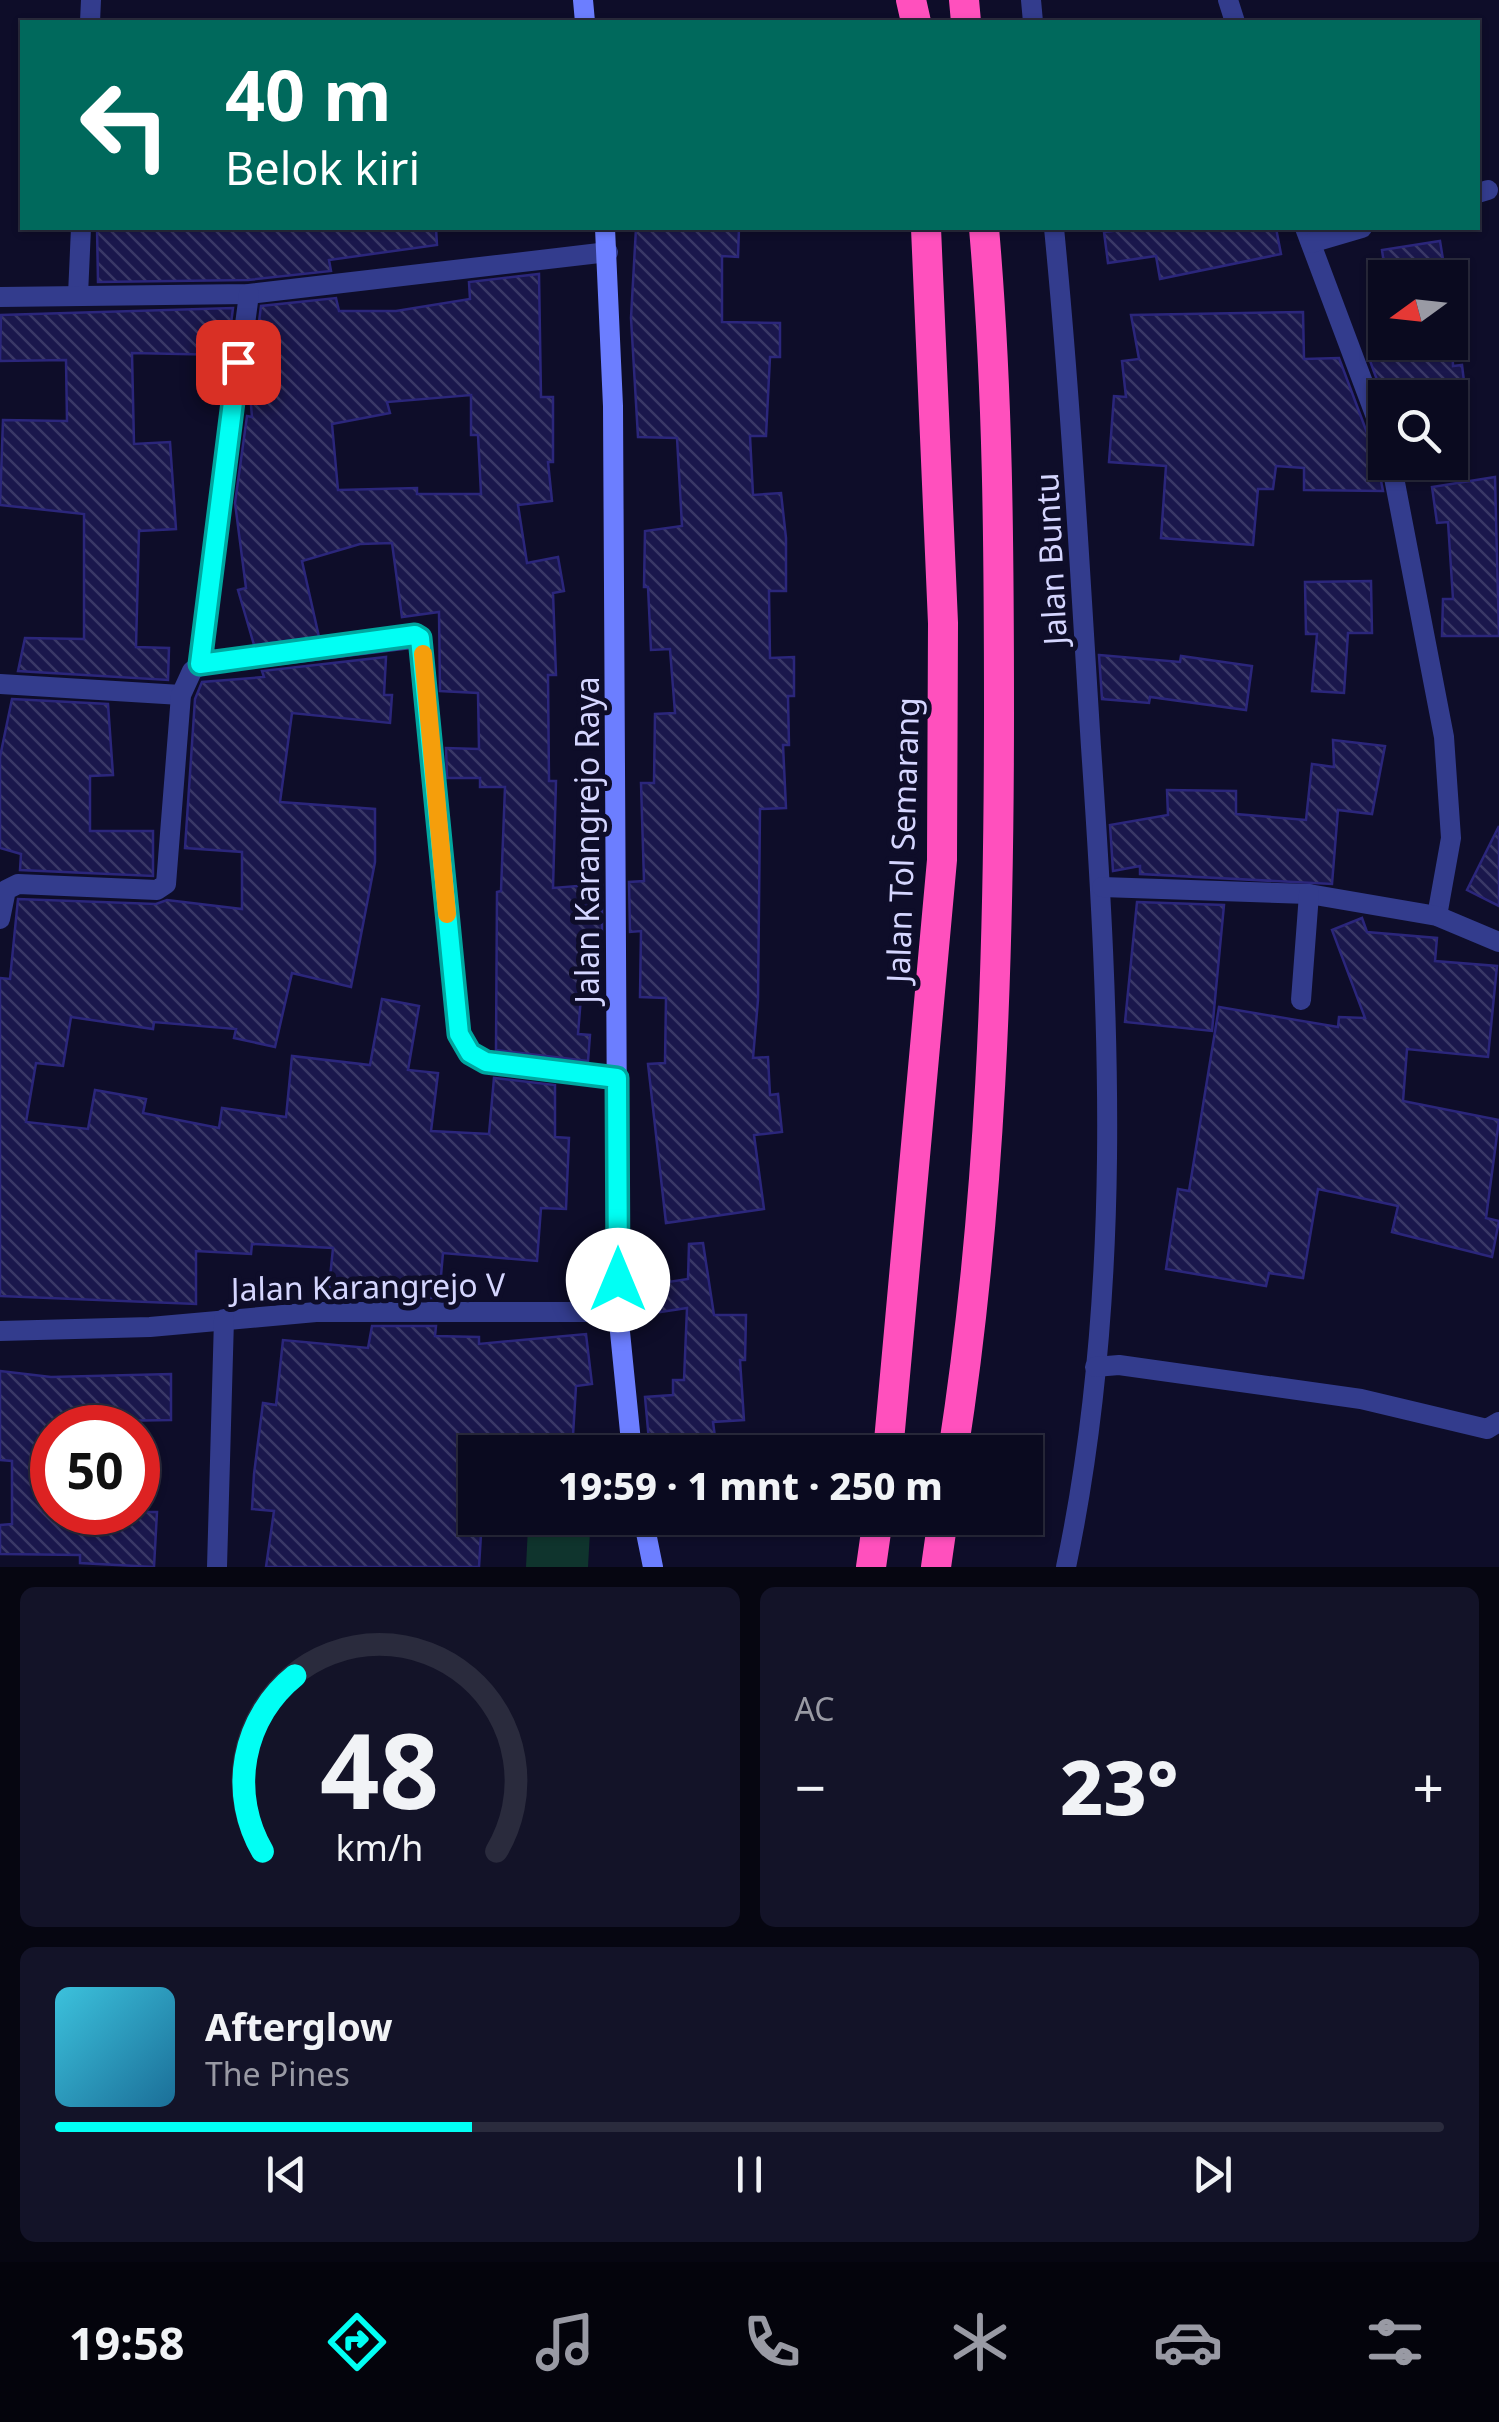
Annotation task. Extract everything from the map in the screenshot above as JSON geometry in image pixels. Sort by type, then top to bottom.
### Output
[{"type":"highway","name":"Jalan Tol Semarang","points":[[890,1435],[942,860],[944,623],[926,230]]},
{"type":"highway","points":[[956,1435],[982,1197],[1001,867],[999,460],[984,230]]},
{"type":"highway","points":[[870,1567],[875,1535]]},
{"type":"highway","points":[[936,1567],[941,1535]]},
{"type":"main road","name":"Jalan Karangrejo Raya","points":[[605,230],[614,426],[618,1312],[630,1435]]},
{"type":"main road","points":[[647,1535],[654,1567]]},
{"type":"street","points":[[78,294],[81,230]]},
{"type":"street","name":"Jalan Buntu","points":[[1054,230],[1071,394],[1102,887],[1110,1182],[1095,1367],[1066,1567]]},
{"type":"street","points":[[1347,230],[1308,235],[1368,396]]},
{"type":"street","points":[[0,297],[249,294],[608,252]]},
{"type":"street","points":[[200,664],[249,294]]},
{"type":"street","points":[[1394,480],[1444,737],[1451,838],[1437,916]]},
{"type":"street","points":[[1,915],[6,890],[18,884],[164,888],[181,695],[192,671],[200,664],[415,635],[420,638],[456,1022],[462,1042],[477,1060],[617,1078]]},
{"type":"street","points":[[0,684],[181,695]]},
{"type":"street","points":[[1102,887],[1309,894],[1437,916],[1499,942]]},
{"type":"street","points":[[1301,1000],[1309,894]]},
{"type":"street","name":"Jalan Karangrejo V","points":[[0,1331],[150,1327],[316,1312],[618,1312]]},
{"type":"street","points":[[217,1567],[224,1319]]},
{"type":"street","points":[[1095,1367],[1119,1365],[1360,1399],[1487,1428],[1499,1422]]},
{"type":"green space","points":[[528,1535],[590,1535],[588,1567],[526,1567]]},
{"type":"building","points":[[97,230],[436,230],[437,245],[329,260],[331,271],[248,280],[98,282]]},
{"type":"building","points":[[636,230],[739,230],[738,257],[722,256],[722,322],[780,323],[780,357],[770,357],[766,436],[750,436],[753,495],[781,493],[786,538],[786,591],[769,591],[770,658],[794,657],[794,696],[788,696],[789,745],[783,745],[786,808],[760,809],[758,1000],[753,1058],[768,1057],[770,1095],[778,1094],[782,1132],[754,1135],[764,1209],[666,1223],[648,1064],[665,1063],[666,998],[640,997],[641,931],[630,932],[629,882],[644,881],[641,783],[654,783],[655,714],[675,713],[670,649],[651,650],[648,587],[644,587],[645,531],[682,526],[677,438],[638,437],[631,318]]},
{"type":"building","points":[[1276,230],[1281,254],[1160,279],[1156,256],[1108,263],[1104,232]]},
{"type":"building","points":[[1440,241],[1443,260],[1383,260],[1382,250]]},
{"type":"building","points":[[539,274],[541,397],[553,397],[553,462],[548,462],[552,501],[518,505],[527,563],[558,557],[564,591],[553,593],[556,675],[548,675],[549,781],[556,781],[553,888],[602,884],[602,934],[586,935],[578,1034],[590,1035],[588,1061],[496,1050],[497,892],[501,891],[505,787],[480,787],[480,778],[447,778],[446,748],[479,749],[478,693],[440,691],[439,612],[402,617],[392,543],[360,544],[302,561],[319,637],[254,645],[238,590],[246,588],[235,503],[247,416],[252,417],[250,393],[261,306],[336,298],[339,311],[396,311],[470,299],[469,282]],"holes":[[[471,395],[471,435],[478,435],[481,494],[417,494],[417,488],[338,490],[332,424],[390,413],[387,402]]]},
{"type":"building","points":[[233,308],[227,355],[132,353],[134,444],[170,442],[176,529],[139,531],[136,647],[169,648],[168,680],[18,671],[25,638],[84,639],[84,514],[0,505],[3,420],[67,421],[66,360],[0,361],[1,315]]},
{"type":"building","points":[[1303,312],[1304,359],[1339,358],[1368,435],[1368,480],[1381,480],[1383,491],[1304,490],[1304,468],[1276,466],[1273,489],[1258,489],[1253,545],[1161,538],[1166,466],[1109,462],[1114,396],[1126,397],[1122,361],[1139,359],[1131,315]]},
{"type":"building","points":[[1370,360],[1453,360],[1453,366],[1462,365],[1464,380],[1377,380]]},
{"type":"building","points":[[1495,477],[1499,636],[1442,636],[1443,599],[1453,599],[1448,522],[1437,523],[1432,487]]},
{"type":"building","points":[[1371,581],[1372,633],[1348,633],[1344,693],[1312,691],[1317,634],[1306,634],[1305,582]]},
{"type":"building","points":[[1099,655],[1180,662],[1181,656],[1252,666],[1246,710],[1150,697],[1149,703],[1102,699]]},
{"type":"building","points":[[386,657],[384,695],[392,695],[390,723],[292,713],[280,802],[375,809],[375,862],[351,987],[292,973],[275,1047],[234,1038],[236,1029],[154,1022],[153,1029],[71,1017],[63,1066],[36,1063],[26,1122],[88,1129],[95,1090],[146,1099],[143,1113],[219,1128],[222,1108],[286,1117],[292,1056],[370,1065],[382,999],[419,1006],[408,1070],[438,1073],[431,1131],[489,1134],[494,1078],[555,1085],[555,1137],[569,1138],[566,1209],[541,1208],[537,1261],[443,1253],[439,1298],[376,1298],[377,1293],[329,1288],[333,1248],[252,1244],[251,1254],[196,1251],[196,1304],[0,1296],[0,978],[10,979],[18,899],[156,904],[167,900],[242,909],[242,852],[185,848],[195,699],[202,682],[264,677],[262,671]]},
{"type":"building","points":[[12,699],[108,704],[113,775],[90,776],[90,831],[153,831],[153,876],[20,870],[21,854],[0,848],[0,757]]},
{"type":"building","points":[[1333,740],[1385,746],[1372,814],[1338,810],[1332,884],[1140,874],[1140,866],[1113,871],[1110,825],[1168,815],[1167,790],[1236,791],[1236,814],[1306,820],[1312,764],[1334,767]]},
{"type":"building","points":[[1499,826],[1499,906],[1467,890]]},
{"type":"building","points":[[1137,902],[1224,905],[1212,1031],[1125,1022]]},
{"type":"building","points":[[1362,918],[1367,932],[1437,938],[1435,961],[1497,966],[1488,1057],[1407,1049],[1403,1101],[1499,1120],[1486,1218],[1499,1221],[1492,1257],[1392,1232],[1398,1206],[1318,1189],[1303,1278],[1269,1273],[1266,1286],[1166,1269],[1178,1189],[1189,1191],[1219,1007],[1338,1027],[1339,1017],[1365,1018],[1332,930]]},
{"type":"building","points":[[703,1243],[714,1315],[746,1315],[745,1360],[740,1360],[744,1420],[713,1422],[715,1435],[648,1435],[645,1397],[673,1395],[673,1380],[684,1380],[687,1308],[660,1312],[655,1284],[688,1279],[689,1244]]},
{"type":"building","points":[[372,1326],[436,1326],[435,1336],[479,1337],[479,1344],[586,1334],[592,1384],[576,1386],[573,1435],[458,1435],[458,1535],[481,1535],[479,1567],[266,1567],[274,1511],[252,1509],[254,1474],[263,1403],[276,1405],[283,1340],[368,1348]]},
{"type":"building","points":[[0,1371],[51,1377],[171,1374],[171,1420],[160,1420],[160,1405],[30,1405],[30,1535],[156,1535],[154,1567],[80,1563],[80,1555],[0,1554],[0,1525],[12,1524],[12,1461],[0,1460]]},
{"type":"slow traffic","points":[[423,654],[447,914]]},
{"type":"route","points":[[238,362],[200,664],[415,635],[420,638],[459,1034],[477,1060],[617,1078],[618,1280]]}]
